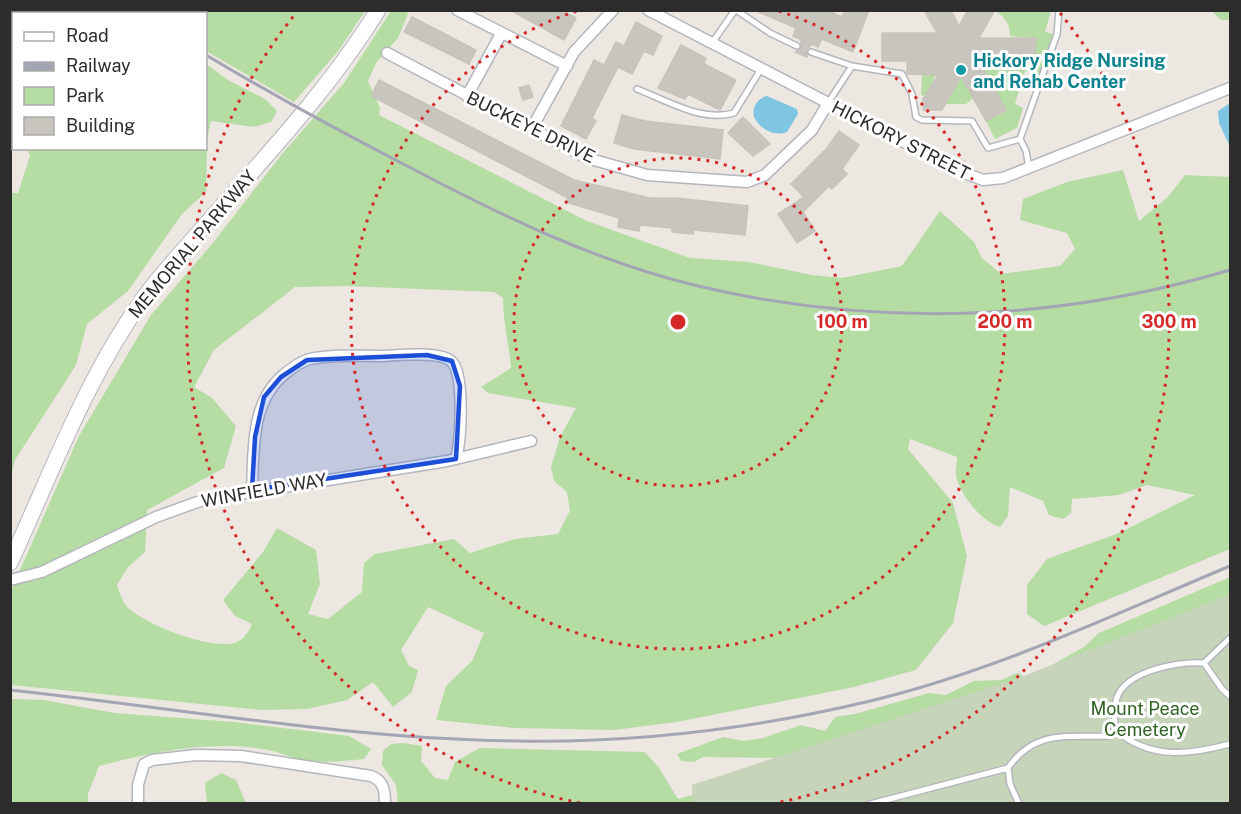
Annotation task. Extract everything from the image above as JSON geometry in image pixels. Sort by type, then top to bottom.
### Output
[{"type":"main road","name":"MEMORIAL PARKWAY","points":[[10,563],[84,395],[113,343],[158,279],[317,98],[344,63],[378,10]]},
{"type":"street","points":[[457,10],[567,66]]},
{"type":"street","points":[[532,128],[574,52],[613,10]]},
{"type":"street","name":"HICKORY STREET","points":[[648,10],[975,178],[993,180],[1029,168],[1230,88]]},
{"type":"street","points":[[467,96],[501,34]]},
{"type":"street","name":"BUCKEYE DRIVE","points":[[387,52],[587,158],[641,174],[747,182],[765,175],[812,130],[828,103]]},
{"type":"street","points":[[252,490],[255,437],[264,397],[275,383],[297,365],[322,357],[427,355],[452,361],[457,370],[460,386],[456,459]]},
{"type":"street","name":"WINFIELD WAY","points":[[10,580],[42,572],[156,517],[190,504],[252,490],[456,459],[531,441]]},
{"type":"street","points":[[138,804],[138,785],[144,764],[152,760],[196,755],[250,757],[371,776],[379,779],[384,788],[385,804]]},
{"type":"lane","points":[[712,44],[735,10],[770,33],[797,46]]},
{"type":"lane","points":[[1029,168],[1020,139],[1057,34],[1059,10]]},
{"type":"lane","points":[[811,52],[852,66],[902,74],[912,94],[914,115],[922,120],[972,121],[988,148],[1020,139]]},
{"type":"lane","points":[[828,103],[852,66]]},
{"type":"lane","points":[[637,89],[700,114],[720,117],[734,113],[739,108],[762,69]]},
{"type":"lane","points":[[870,804],[1008,768],[1018,754],[1033,742],[1109,736],[1115,730],[1115,706],[1120,691],[1143,674],[1186,662],[1204,663],[1230,638]]},
{"type":"lane","points":[[1204,663],[1222,689],[1230,696]]},
{"type":"lane","points":[[1115,730],[1127,740],[1149,748],[1179,754],[1195,753],[1230,744]]},
{"type":"lane","points":[[1008,768],[1011,784],[1019,804]]},
{"type":"highlighted area","points":[[427,355],[452,361],[460,386],[456,459],[252,490],[255,437],[264,397],[281,377],[307,360]]},
{"type":"green space","points":[[11,11],[108,12],[12,12],[12,136],[11,135]]},
{"type":"green space","points":[[138,11],[365,11],[339,50],[294,102],[207,52],[207,12]]},
{"type":"green space","points":[[391,11],[409,11],[398,38],[376,63],[368,81],[380,108],[379,115],[587,221],[690,258],[749,262],[812,275],[842,278],[902,266],[940,211],[974,242],[982,258],[1001,274],[1060,266],[1075,249],[1067,233],[1020,220],[1023,199],[1067,182],[1123,170],[1139,221],[1168,197],[1185,175],[1230,177],[1230,549],[1044,626],[1027,614],[1027,585],[1047,559],[1119,533],[1195,495],[1147,485],[1119,495],[1072,499],[1071,513],[1063,519],[1049,515],[1043,501],[1010,487],[1008,516],[1000,527],[979,514],[962,492],[956,476],[957,457],[910,439],[908,449],[953,503],[967,556],[953,623],[916,670],[854,687],[677,722],[614,730],[514,728],[436,720],[446,686],[472,661],[484,633],[428,607],[401,650],[409,666],[418,670],[412,692],[393,707],[373,682],[347,700],[307,709],[261,710],[11,685],[10,593],[79,436],[151,315],[212,244],[282,154],[344,83]],"holes":[[[347,286],[494,292],[503,298],[511,368],[481,387],[488,393],[576,408],[560,437],[551,467],[554,481],[567,492],[570,511],[558,534],[515,539],[470,553],[454,539],[375,554],[364,563],[362,592],[328,619],[308,614],[320,584],[316,550],[277,528],[263,552],[223,600],[235,616],[252,624],[245,636],[234,643],[209,642],[177,634],[147,621],[126,606],[117,585],[128,567],[145,552],[147,510],[224,468],[236,426],[212,398],[194,387],[214,350],[295,287]]]},
{"type":"green space","points":[[995,11],[1051,11],[1045,32],[1053,34],[1040,74],[1025,71],[1015,104],[1023,108],[1017,128],[995,139],[986,121],[1006,110],[981,66],[984,61],[1035,62],[1035,38],[1010,36],[1006,21]]},
{"type":"green space","points":[[1212,11],[1230,11],[1230,20],[1221,20]]},
{"type":"green space","points":[[207,65],[228,80],[265,99],[277,111],[271,122],[254,127],[211,121],[207,141]]},
{"type":"green space","points":[[941,65],[925,96],[921,95],[922,74]]},
{"type":"green space","points":[[955,73],[961,77],[973,98],[966,104],[945,104],[955,86]]},
{"type":"green space","points":[[27,150],[207,150],[206,192],[182,214],[128,291],[87,324],[76,365],[15,460],[11,476],[10,193],[18,193],[30,156]]},
{"type":"green space","points":[[1230,577],[1230,610],[1052,665],[1084,647],[1099,633]]},
{"type":"green space","name":"Mount Peace Cemetery","points":[[1230,594],[1230,803],[692,804],[692,785],[1019,678]]},
{"type":"green space","points":[[1017,673],[1021,674],[1030,690],[786,758],[703,757],[694,762],[681,761],[677,754],[723,737],[744,741],[763,738],[801,725],[825,731],[835,717],[855,714],[929,693],[946,695],[974,681],[1002,680]]},
{"type":"green space","points":[[10,699],[44,700],[114,713],[234,722],[349,736],[371,749],[364,759],[332,762],[307,761],[248,747],[205,747],[161,752],[99,766],[88,794],[88,803],[11,803]]},
{"type":"green space","points":[[391,744],[422,746],[421,761],[435,778],[448,780],[455,762],[480,748],[645,752],[659,768],[678,799],[692,795],[713,803],[398,803],[396,785],[382,765],[383,751]]},
{"type":"green space","points":[[221,773],[236,780],[246,803],[207,803],[205,783]]},
{"type":"water","points":[[767,96],[797,109],[798,114],[787,132],[772,133],[760,125],[754,117],[756,104]]},
{"type":"water","points":[[1230,103],[1230,147],[1219,123],[1218,111]]},
{"type":"building","points":[[510,10],[561,10],[576,18],[564,40]]},
{"type":"building","points":[[754,10],[827,10],[842,17],[845,10],[869,10],[853,52],[822,39],[818,47],[812,44],[807,49],[807,57],[795,52],[802,46],[800,39],[793,36],[796,28]]},
{"type":"building","name":"Hickory Ridge Nursing and Rehab Center","points":[[924,10],[951,10],[959,26],[968,10],[995,10],[979,38],[1036,38],[1035,62],[979,61],[1006,110],[986,121],[961,76],[942,110],[923,110],[923,99],[938,75],[907,74],[907,61],[882,61],[882,33],[937,33]]},
{"type":"building","points":[[412,17],[476,50],[469,64],[404,32]]},
{"type":"building","points":[[636,22],[662,36],[653,55],[644,51],[632,74],[618,67],[592,118],[596,121],[586,139],[561,126],[594,60],[604,65],[616,42],[624,46]]},
{"type":"building","points":[[681,45],[706,58],[704,64],[736,80],[720,110],[688,94],[685,99],[658,88]]},
{"type":"building","points":[[379,80],[574,180],[650,198],[676,198],[748,206],[745,235],[694,230],[693,234],[672,232],[672,228],[640,225],[639,231],[618,227],[619,218],[566,202],[568,198],[371,96]]},
{"type":"building","points":[[529,85],[533,97],[523,100],[519,88]]},
{"type":"building","points":[[622,115],[645,121],[723,130],[720,159],[634,149],[614,143]]},
{"type":"building","points":[[743,117],[770,144],[753,156],[728,133]]},
{"type":"building","points":[[839,131],[859,145],[842,169],[847,174],[832,189],[829,186],[803,212],[815,231],[797,243],[778,214],[804,197],[791,184],[827,148]]},
{"type":"railway","points":[[207,56],[359,141],[515,220],[623,264],[698,286],[765,300],[831,309],[898,313],[965,313],[1032,309],[1098,300],[1164,287],[1230,270]]},
{"type":"railway","points":[[10,690],[263,722],[390,735],[517,741],[649,737],[780,720],[913,690],[1051,642],[1230,566]]},
{"type":"place","name":"Hickory Ridge Nursing and Rehab Center","points":[[961,70]]}]
